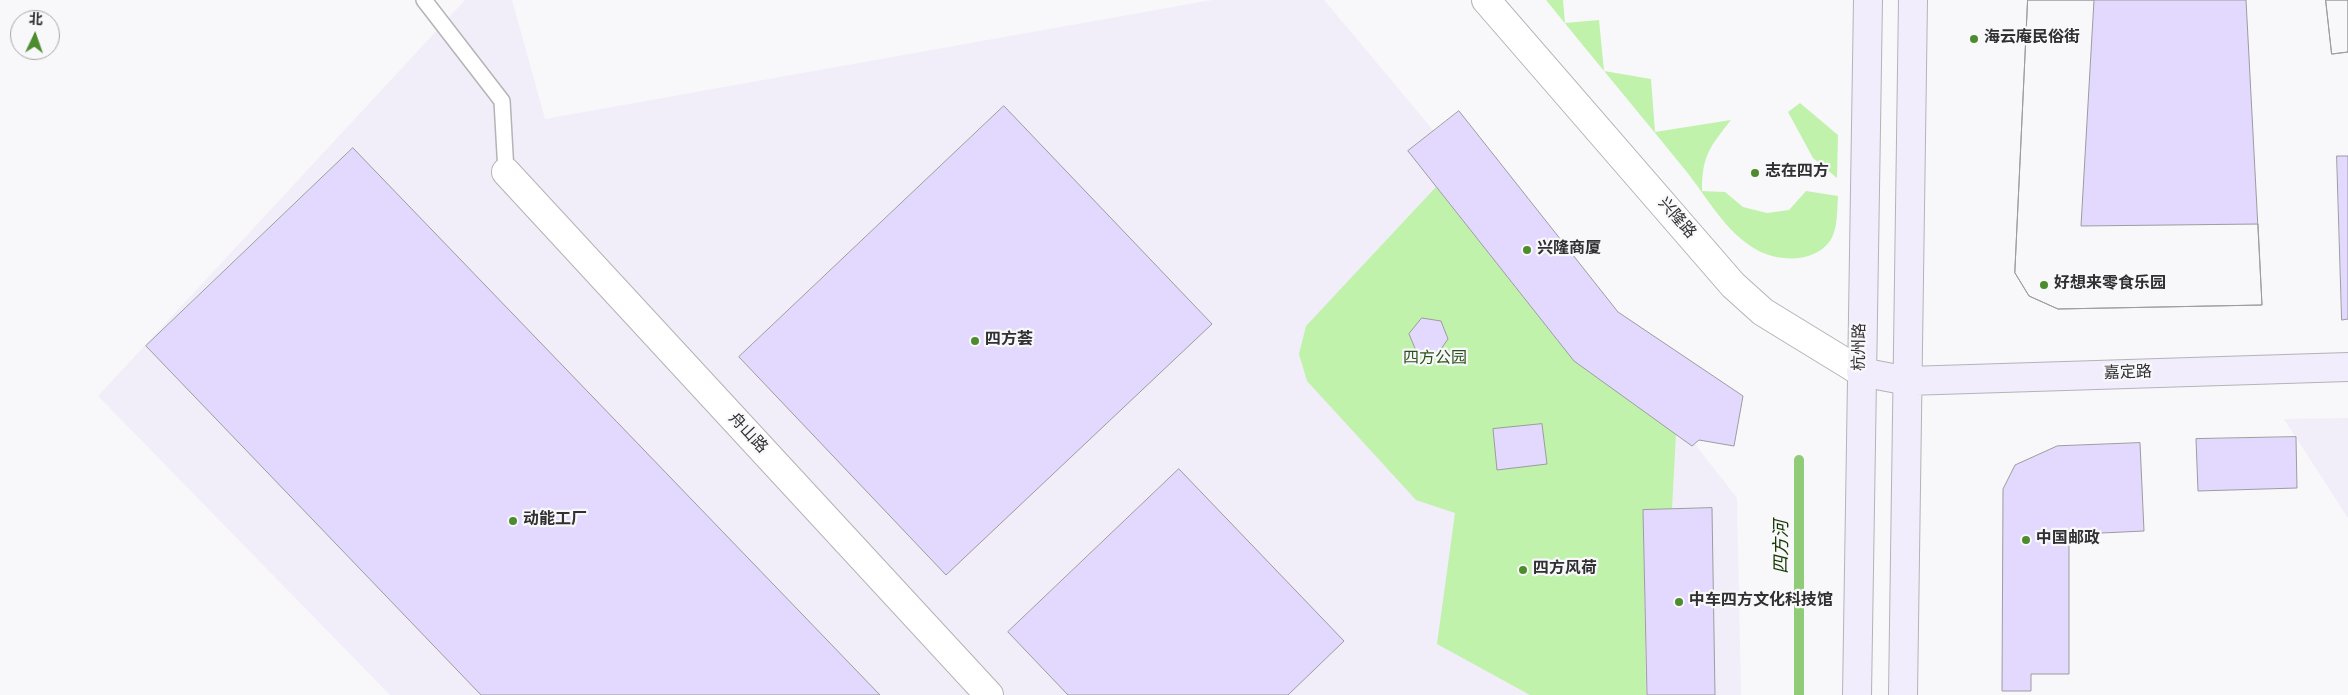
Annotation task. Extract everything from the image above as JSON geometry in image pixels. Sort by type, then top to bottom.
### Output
[{"type":"main road","name":"杭州路","points":[[1857,695],[1868,0]]},
{"type":"main road","points":[[1903,695],[1913,0]]},
{"type":"main road","name":"嘉定路","points":[[1908,381],[2348,367]]},
{"type":"main road","name":"兴隆路","points":[[1861,372],[1908,381]]},
{"type":"street","name":"兴隆路","points":[[1486,0],[1733,286],[1763,312],[1861,372]]},
{"type":"street","name":"舟山路","points":[[506,172],[989,695]]},
{"type":"lane","points":[[424,0],[502,101],[506,172]]},
{"type":"shaded area","points":[[465,0],[512,0],[545,119],[1212,0],[1324,0],[1677,421],[1737,498],[1741,695],[390,695],[98,396]]},
{"type":"shaded area","points":[[2348,418],[2348,518],[2284,419]]},
{"type":"green space","points":[[1546,0],[1563,0],[1565,23],[1599,20],[1604,71],[1563,21]]},
{"type":"green space","points":[[1604,71],[1651,79],[1655,132],[1731,120],[1709,152],[1702,179],[1702,191],[1725,192],[1743,207],[1767,213],[1789,210],[1806,191],[1838,196],[1836,225],[1830,241],[1815,253],[1806,257],[1796,258],[1775,257],[1757,250],[1746,243],[1726,224],[1686,171]]},
{"type":"green space","points":[[1800,103],[1838,135],[1837,178],[1813,158],[1788,112]]},
{"type":"green space","name":"四方公园","points":[[1436,187],[1574,361],[1676,434],[1672,509],[1643,510],[1646,695],[1530,695],[1437,644],[1455,513],[1416,500],[1307,381],[1299,354],[1306,326]]},
{"type":"building","points":[[2028,0],[2246,0],[2262,305],[2058,309],[2029,296],[2015,273]]},
{"type":"building","points":[[2028,0],[2094,0],[2081,226],[2258,224],[2262,305],[2058,309],[2029,296],[2015,273]]},
{"type":"building","points":[[2326,0],[2348,0],[2348,52],[2332,54]]},
{"type":"building","points":[[2326,0],[2348,0],[2348,52],[2332,54]]},
{"type":"building","name":"四方荟","points":[[1004,106],[1212,324],[946,575],[739,357]]},
{"type":"building","name":"兴隆商厦","points":[[1459,111],[1618,312],[1743,396],[1734,446],[1699,440],[1692,446],[1574,361],[1408,151]]},
{"type":"building","name":"动能工厂","points":[[353,148],[880,695],[481,695],[146,346]]},
{"type":"building","points":[[2337,156],[2348,156],[2348,319],[2342,320]]},
{"type":"building","points":[[1422,318],[1441,321],[1448,339],[1436,356],[1417,353],[1409,334]]},
{"type":"building","points":[[1542,424],[1547,464],[1497,470],[1493,429]]},
{"type":"building","points":[[2296,437],[2297,488],[2198,491],[2196,439]]},
{"type":"building","points":[[2140,443],[2144,531],[2080,534],[2069,542],[2069,674],[2031,674],[2031,691],[2002,691],[2003,489],[2015,465],[2057,446]]},
{"type":"building","points":[[1179,469],[1344,641],[1288,695],[1068,695],[1008,632]]},
{"type":"building","name":"中车四方文化科技馆","points":[[1712,508],[1715,695],[1647,695],[1643,510]]},
{"type":"waterway","name":"四方河","points":[[1799,460],[1799,695]]},
{"type":"place","name":"海云庵民俗街","points":[[1974,39]]},
{"type":"place","name":"志在四方","points":[[1755,173]]},
{"type":"place","name":"兴隆商厦","points":[[1527,250]]},
{"type":"place","name":"好想来零食乐园","points":[[2044,285]]},
{"type":"place","name":"四方荟","points":[[975,341]]},
{"type":"place","name":"动能工厂","points":[[513,521]]},
{"type":"place","name":"中国邮政","points":[[2026,540]]},
{"type":"place","name":"四方风荷","points":[[1523,570]]},
{"type":"place","name":"中车四方文化科技馆","points":[[1679,602]]}]
